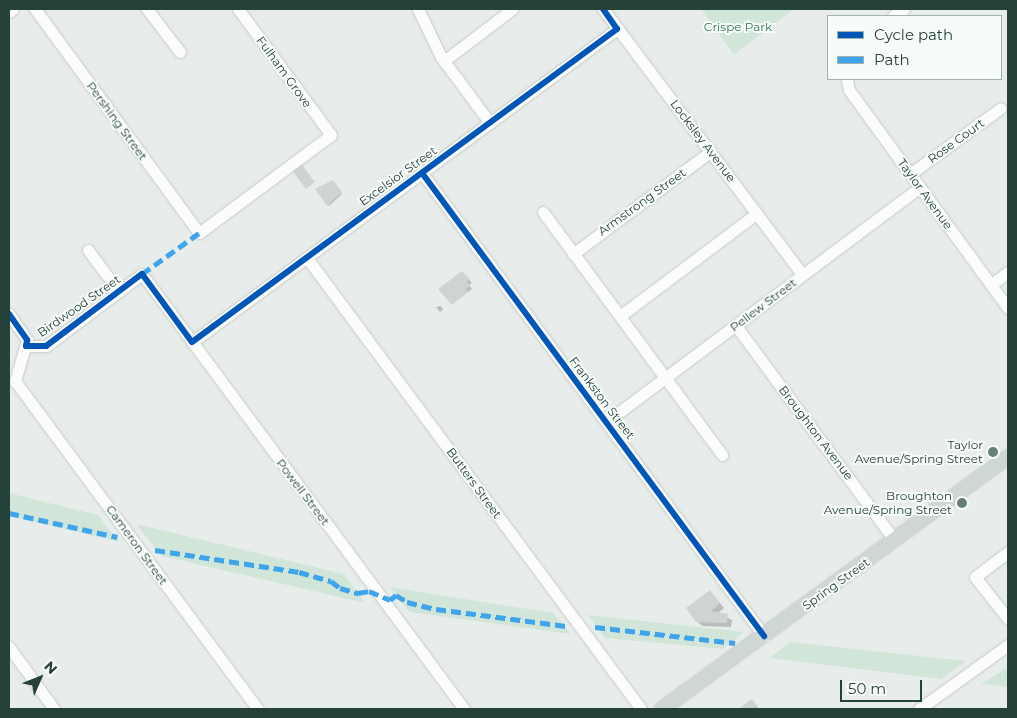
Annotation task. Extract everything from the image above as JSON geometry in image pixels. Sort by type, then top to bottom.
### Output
[{"type":"main road","name":"Spring Street","points":[[663,709],[1008,457]]},
{"type":"street","points":[[9,12],[13,9]]},
{"type":"street","name":"Pershing Street","points":[[35,9],[199,232],[331,135]]},
{"type":"street","points":[[147,9],[180,52]]},
{"type":"street","name":"Fulham Grove","points":[[238,9],[331,135]]},
{"type":"street","points":[[418,9],[444,61],[490,122]]},
{"type":"street","points":[[444,61],[512,9]]},
{"type":"street","name":"Locksley Avenue","points":[[603,9],[802,274]]},
{"type":"street","name":"Excelsior Street","points":[[192,342],[617,29]]},
{"type":"street","name":"Taylor Avenue","points":[[846,80],[849,90],[1008,308]]},
{"type":"street","name":"Rose Court","points":[[910,174],[1001,108]]},
{"type":"street","name":"Armstrong Street","points":[[573,254],[711,151]]},
{"type":"street","name":"Frankston Street","points":[[422,173],[764,636]]},
{"type":"street","name":"Pellew Street","points":[[606,422],[666,379],[802,274],[920,187]]},
{"type":"street","points":[[543,212],[722,456]]},
{"type":"street","points":[[620,316],[757,213]]},
{"type":"street","points":[[88,250],[119,292]]},
{"type":"street","name":"Butters Street","points":[[307,258],[641,709]]},
{"type":"street","points":[[992,284],[1008,272]]},
{"type":"street","name":"Birdwood Street","points":[[26,346],[46,346],[142,274]]},
{"type":"street","name":"Powell Street","points":[[142,274],[464,709]]},
{"type":"street","points":[[9,314],[27,340],[13,378]]},
{"type":"street","name":"Broughton Avenue","points":[[736,326],[895,541]]},
{"type":"street","name":"Cameron Street","points":[[13,378],[258,709]]},
{"type":"street","points":[[1008,552],[975,577],[1008,619]]},
{"type":"street","points":[[919,709],[1008,645]]},
{"type":"street","points":[[9,647],[54,709]]},
{"type":"green space","name":"Crispe Park","points":[[701,9],[794,9],[734,55]]},
{"type":"green space","points":[[9,493],[98,515],[119,542],[9,516]]},
{"type":"green space","points":[[136,524],[344,574],[365,603],[162,556]]},
{"type":"green space","points":[[390,587],[553,613],[571,634],[409,612]]},
{"type":"green space","points":[[588,615],[744,632],[723,649],[605,638]]},
{"type":"green space","points":[[790,642],[966,661],[941,679],[769,658]]},
{"type":"green space","points":[[1008,667],[1008,687],[981,684]]},
{"type":"building","points":[[300,162],[315,182],[306,189],[291,169]]},
{"type":"building","points":[[333,180],[342,192],[327,206],[315,189]]},
{"type":"building","points":[[462,271],[470,279],[467,281],[470,286],[466,289],[468,292],[452,305],[438,289]]},
{"type":"building","points":[[710,590],[720,603],[711,611],[728,614],[727,623],[696,622],[686,608]]},
{"type":"building","points":[[752,699],[758,707],[738,709]]},
{"type":"marked path","points":[[142,274],[199,233]]},
{"type":"marked path","points":[[9,513],[117,537]]},
{"type":"marked path","points":[[155,550],[299,572],[331,581],[340,588],[358,593],[369,591],[390,600],[396,595],[407,602],[436,609],[566,626]]},
{"type":"marked path","points":[[595,627],[735,643]]},
{"type":"cycle path","points":[[9,314],[27,340],[26,346],[46,346],[142,274],[192,342],[617,29],[603,9]]},
{"type":"cycle path","points":[[422,173],[764,636]]},
{"type":"place","name":"Taylor Avenue/Spring Street","points":[[993,452]]},
{"type":"place","name":"Broughton Avenue/Spring Street","points":[[962,503]]}]
